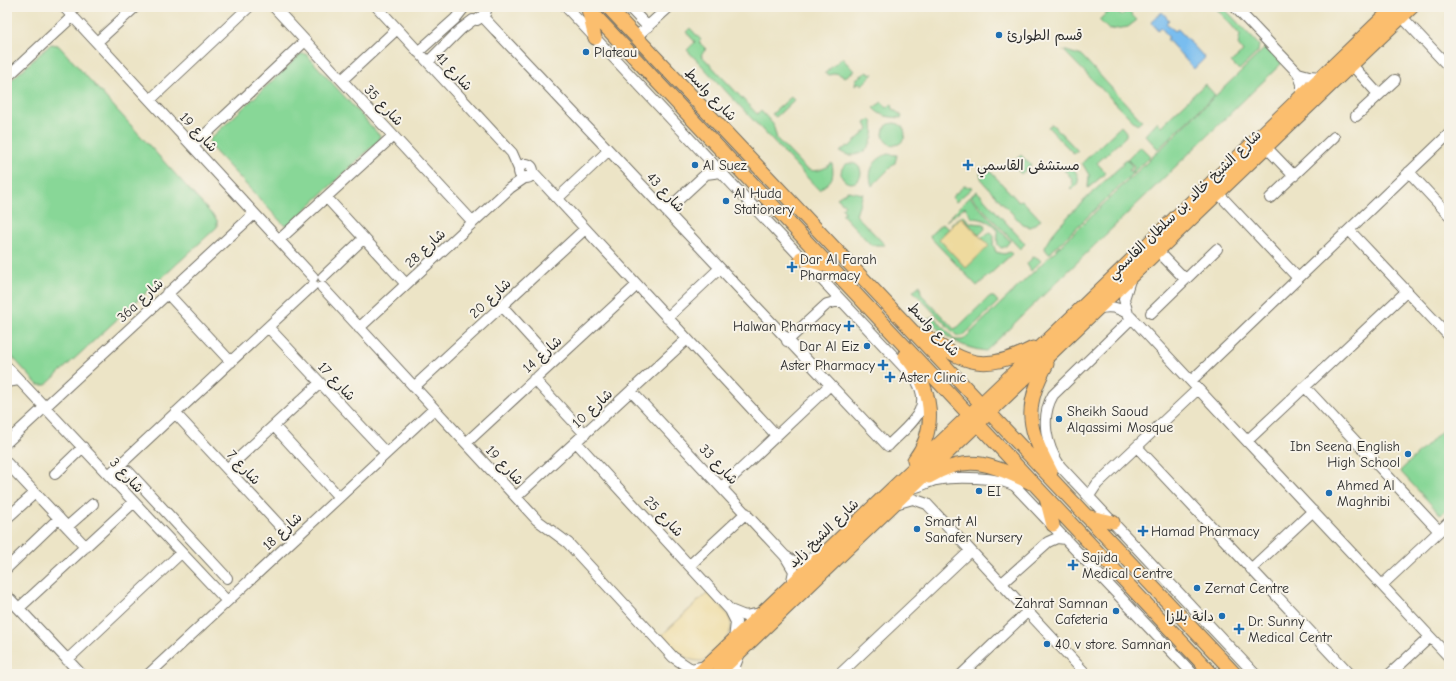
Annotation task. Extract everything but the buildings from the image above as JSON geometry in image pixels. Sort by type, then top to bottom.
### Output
[{"type":"main road","points":[[587,7],[595,38]]},
{"type":"main road","points":[[587,7],[892,330],[1212,674]]},
{"type":"main road","name":"شارع واسط","points":[[608,7],[1235,674]]},
{"type":"main road","name":"شارع الشيخ خالد بن سلطان القاسمي","points":[[974,419],[990,413],[1053,344],[1322,77],[1398,12],[1412,7]]},
{"type":"main road","name":"شارع الشيخ خالد بن سلطان القاسمي","points":[[974,419],[981,403],[1098,309],[1130,279],[1352,65],[1398,12]]},
{"type":"main road","points":[[1322,93],[1319,91],[1319,87],[1330,75],[1335,65]]},
{"type":"main road","points":[[801,258],[831,267]]},
{"type":"main road","points":[[907,325],[915,328],[951,354],[980,363],[993,363],[1010,359],[1053,344]]},
{"type":"main road","points":[[892,330],[902,353],[917,371],[930,407],[929,426],[926,440],[919,454],[901,476],[894,488]]},
{"type":"main road","points":[[1053,344],[1033,395],[1030,420],[1037,444],[1058,486]]},
{"type":"main road","name":"شارع الشيخ زايد","points":[[737,645],[762,614],[830,548],[894,488],[974,419]]},
{"type":"main road","name":"شارع الشيخ زايد","points":[[707,671],[894,505],[974,419]]},
{"type":"main road","points":[[909,490],[945,468],[968,463],[991,466],[1036,485]]},
{"type":"main road","points":[[1046,496],[1053,525]]},
{"type":"main road","points":[[1086,516],[1113,522]]},
{"type":"street","name":"شارع 19","points":[[64,7],[516,497],[542,524],[568,543],[673,657]]},
{"type":"street","points":[[97,42],[135,7]]},
{"type":"street","points":[[150,100],[249,7]]},
{"type":"street","name":"شارع 35","points":[[274,7],[473,222]]},
{"type":"street","name":"شارع 41","points":[[377,7],[512,153],[525,172],[544,184],[558,198]]},
{"type":"street","points":[[428,62],[461,29],[478,19],[487,7]]},
{"type":"street","points":[[566,7],[922,386]]},
{"type":"street","points":[[629,7],[648,27]]},
{"type":"street","points":[[636,37],[669,7]]},
{"type":"street","points":[[1235,7],[1298,73],[1302,84],[1302,96]]},
{"type":"street","points":[[418,52],[455,19],[463,8]]},
{"type":"street","name":"شارع 43","points":[[463,8],[467,18],[478,19],[608,150],[829,386],[888,446],[920,413],[922,386]]},
{"type":"street","points":[[1398,12],[1449,67]]},
{"type":"street","points":[[7,77],[72,16]]},
{"type":"street","points":[[342,80],[397,29]]},
{"type":"street","points":[[193,146],[305,41]]},
{"type":"street","points":[[1352,65],[1379,95]]},
{"type":"street","points":[[1298,73],[1322,77]]},
{"type":"street","points":[[1356,116],[1394,80]]},
{"type":"street","points":[[1090,496],[1097,484],[1137,447],[1298,278],[1449,134]]},
{"type":"street","points":[[279,240],[393,136]]},
{"type":"street","points":[[1270,198],[1334,137]]},
{"type":"street","points":[[1266,147],[1294,176]]},
{"type":"street","points":[[608,150],[558,198],[637,286],[776,435]]},
{"type":"street","points":[[706,174],[709,159]]},
{"type":"street","name":"شارع 28","points":[[359,328],[510,188],[525,172]]},
{"type":"street","points":[[666,211],[706,174],[722,172]]},
{"type":"street","points":[[1409,172],[1449,215]]},
{"type":"street","points":[[1218,193],[1298,278]]},
{"type":"street","points":[[326,197],[406,284]]},
{"type":"street","name":"36a شارع","points":[[7,442],[254,214]]},
{"type":"street","name":"شارع 20","points":[[414,387],[585,229]]},
{"type":"street","points":[[1349,230],[1449,336]]},
{"type":"street","points":[[108,475],[364,238]]},
{"type":"street","points":[[1151,313],[1217,249]]},
{"type":"street","points":[[1158,252],[1185,279]]},
{"type":"street","points":[[667,318],[719,269]]},
{"type":"street","points":[[1130,279],[1124,299],[1130,316]]},
{"type":"street","name":"شارع 14","points":[[466,443],[637,286]]},
{"type":"street","points":[[827,304],[831,289]]},
{"type":"street","points":[[1247,441],[1407,291]]},
{"type":"street","points":[[167,293],[231,362]]},
{"type":"street","points":[[787,341],[827,304],[843,302]]},
{"type":"street","points":[[502,306],[553,362]]},
{"type":"street","points":[[1098,309],[1110,307],[1117,308],[1130,316],[1449,657]]},
{"type":"street","points":[[1130,316],[1053,395],[1048,406],[1047,434],[1051,451],[1060,466],[1090,496],[1255,674]]},
{"type":"street","name":"شارع 17","points":[[268,327],[386,453]]},
{"type":"street","name":"شارع 10","points":[[516,497],[688,339]]},
{"type":"street","name":"شارع 3","points":[[7,367],[227,601]]},
{"type":"street","points":[[534,379],[585,434]]},
{"type":"street","points":[[7,382],[20,380]]},
{"type":"street","points":[[227,469],[320,383]]},
{"type":"street","points":[[722,487],[829,386]]},
{"type":"street","points":[[1305,387],[1439,532]]},
{"type":"street","name":"شارع 33","points":[[631,391],[785,556],[794,571],[791,586]]},
{"type":"street","name":"شارع 18","points":[[149,674],[434,409]]},
{"type":"street","name":"شارع 7","points":[[175,412],[292,540]]},
{"type":"street","points":[[274,426],[339,497]]},
{"type":"street","name":"شارع 25","points":[[576,442],[730,610],[736,622],[737,645],[735,674]]},
{"type":"street","points":[[56,474],[83,447]]},
{"type":"street","points":[[1137,447],[1350,674]]},
{"type":"street","points":[[7,463],[86,547]]},
{"type":"street","points":[[128,471],[228,578]]},
{"type":"street","points":[[909,490],[938,480],[989,479],[1003,481],[1021,491],[1193,674]]},
{"type":"street","points":[[1080,486],[1097,484]]},
{"type":"street","points":[[7,518],[35,492]]},
{"type":"street","points":[[894,505],[913,499],[922,501],[1086,674]]},
{"type":"street","points":[[19,608],[134,502]]},
{"type":"street","points":[[67,527],[93,504]]},
{"type":"street","points":[[1251,569],[1313,512]]},
{"type":"street","points":[[690,565],[746,513]]},
{"type":"street","points":[[155,525],[168,514]]},
{"type":"street","points":[[7,568],[59,518]]},
{"type":"street","points":[[1382,585],[1449,522]]},
{"type":"street","points":[[163,533],[175,523]]},
{"type":"street","points":[[1048,542],[1053,525]]},
{"type":"street","points":[[1001,584],[1048,542],[1057,538],[1066,539]]},
{"type":"street","name":"شارع 33","points":[[785,556],[797,563],[803,564],[816,554],[830,548]]},
{"type":"street","points":[[840,674],[970,551]]},
{"type":"street","points":[[67,660],[181,553]]},
{"type":"street","points":[[7,596],[81,674]]},
{"type":"street","points":[[730,610],[745,616],[762,614]]},
{"type":"street","points":[[965,673],[1027,612]]},
{"type":"street","points":[[1390,674],[1430,637]]},
{"type":"street","points":[[673,657],[690,669],[707,671]]},
{"type":"street","points":[[673,657],[679,667],[680,674]]},
{"type":"green space","points":[[1113,7],[1119,7],[1121,9],[1118,12],[1122,15],[1127,10],[1137,20],[1128,27],[1109,30],[1099,20]]},
{"type":"green space","points":[[1215,7],[1223,7],[1259,45],[1258,52],[1239,70],[1231,62],[1243,52],[1238,45],[1240,35]]},
{"type":"green space","points":[[690,28],[701,40],[699,42],[706,49],[701,55],[757,114],[761,111],[773,124],[777,139],[805,168],[816,171],[832,163],[833,174],[829,182],[819,190],[687,50],[695,42],[686,32]]},
{"type":"green space","points":[[51,44],[58,45],[217,220],[217,227],[46,385],[38,385],[7,351],[7,84]]},
{"type":"green space","points":[[1266,47],[1282,63],[986,351],[977,350],[954,341],[928,319],[933,316],[955,340],[963,340]]},
{"type":"green space","points":[[1063,50],[1082,56],[1142,121],[1137,125]]},
{"type":"green space","points":[[301,54],[306,54],[380,136],[378,141],[289,225],[284,225],[209,145],[210,139]]},
{"type":"green space","points":[[842,58],[854,71],[845,77],[836,73],[830,75],[825,73]]},
{"type":"green space","points":[[867,72],[873,74],[862,85],[860,82],[855,86],[856,79]]},
{"type":"green space","points":[[1205,84],[1215,95],[1158,149],[1145,135],[1157,122],[1161,126]]},
{"type":"green space","points":[[791,97],[794,100],[776,117],[772,114]]},
{"type":"green space","points":[[882,102],[887,108],[892,104],[893,109],[902,116],[901,118],[882,115],[873,108]]},
{"type":"green space","points":[[871,119],[874,131],[868,147],[858,154],[849,155],[840,152],[847,146],[849,147],[868,129],[865,123]]},
{"type":"green space","points":[[894,123],[902,126],[905,134],[902,142],[894,145],[886,142],[883,134],[886,126]]},
{"type":"green space","points":[[1052,124],[1078,151],[1074,154],[1048,127]]},
{"type":"green space","points":[[1121,126],[1126,132],[1126,136],[1097,163],[1106,173],[1088,188],[1089,175],[1082,163]]},
{"type":"green space","points":[[1140,146],[1150,156],[1133,173],[1131,171],[1135,167],[1127,159]]},
{"type":"green space","points":[[888,154],[897,155],[895,163],[872,186],[870,176],[872,167],[878,159]]},
{"type":"green space","points":[[1021,155],[1031,165],[1021,174],[1012,164]]},
{"type":"green space","points":[[1126,159],[1133,167],[1129,170],[1132,174],[1049,254],[1045,249],[1055,231],[1123,164],[1122,162]]},
{"type":"green space","points":[[851,163],[858,166],[861,173],[858,180],[851,183],[844,180],[841,173],[844,166]]},
{"type":"green space","points":[[1070,165],[1078,177],[1077,183],[1072,190],[1070,188],[1074,184],[1067,172],[1064,171]]},
{"type":"green space","points":[[986,167],[1018,201],[1022,200],[1041,220],[1030,227],[1023,225],[982,181],[980,173]]},
{"type":"green space","points":[[964,186],[973,187],[956,202],[952,197]]},
{"type":"green space","points":[[848,191],[863,194],[856,215],[885,245],[871,245],[842,214],[845,212],[842,208],[845,205],[837,198]]},
{"type":"green space","points":[[977,191],[1025,244],[1021,250],[971,196]]},
{"type":"green space","points":[[970,197],[1010,241],[1005,247],[1001,248],[998,245],[997,231],[992,224],[984,220],[972,218],[965,207],[946,221]]},
{"type":"green space","points":[[962,215],[971,223],[984,224],[985,229],[979,235],[962,217],[952,226],[951,225]]},
{"type":"green space","points":[[942,224],[949,229],[939,238],[989,246],[981,238],[990,232],[994,236],[993,244],[996,252],[1004,254],[1010,252],[1012,254],[977,286],[930,237],[931,234]]},
{"type":"green space","points":[[1033,257],[1038,258],[1041,261],[1031,271],[1027,264]]},
{"type":"green space","points":[[920,285],[921,294],[954,329],[958,327],[989,297],[994,297],[998,302],[963,336],[957,336],[913,291]]},
{"type":"green space","points":[[1449,424],[1449,507],[1441,515],[1400,471]]},
{"type":"sand","points":[[961,217],[989,246],[966,268],[939,239]]},
{"type":"sand","points":[[708,592],[727,613],[731,628],[723,642],[703,661],[696,661],[680,654],[662,635]]},
{"type":"water","points":[[1162,12],[1169,20],[1166,23],[1175,31],[1178,29],[1205,58],[1194,69],[1167,39],[1169,38],[1161,27],[1158,30],[1151,22]]},
{"type":"place","name":"قسم الطوارئ","points":[[999,35]]},
{"type":"place","name":"Plateau","points":[[586,52]]},
{"type":"place","name":"Al Suez","points":[[695,165]]},
{"type":"place","name":"مستشفى القاسمي","points":[[968,165]]},
{"type":"place","name":"Al Huda Stationery","points":[[726,201]]},
{"type":"place","name":"Dar Al Farah Pharmacy","points":[[792,267]]},
{"type":"place","name":"Halwan Pharmacy","points":[[849,326]]},
{"type":"place","name":"Dar Al Eiz","points":[[867,346]]},
{"type":"place","name":"Aster Pharmacy","points":[[883,365]]},
{"type":"place","name":"Aster Clinic","points":[[890,377]]},
{"type":"place","name":"Sheikh Saoud Alqassimi Mosque","points":[[1059,419]]},
{"type":"place","name":"Ibn Seena English High School","points":[[1408,454]]},
{"type":"place","name":"EI","points":[[979,491]]},
{"type":"place","name":"Ahmed Al Maghribi","points":[[1329,493]]},
{"type":"place","name":"Smart Al Sanafer Nursery","points":[[917,529]]},
{"type":"place","name":"Hamad Pharmacy","points":[[1143,531]]},
{"type":"place","name":"Sajida Medical Centre","points":[[1073,565]]},
{"type":"place","name":"Zernat Centre","points":[[1197,588]]},
{"type":"place","name":"Zahrat Samnan Cafeteria","points":[[1116,611]]},
{"type":"place","name":"دانة بلازا","points":[[1222,616]]},
{"type":"place","name":"Dr. Sunny Medical Centr","points":[[1239,629]]},
{"type":"place","name":"40 v store. Samnan","points":[[1047,644]]}]
